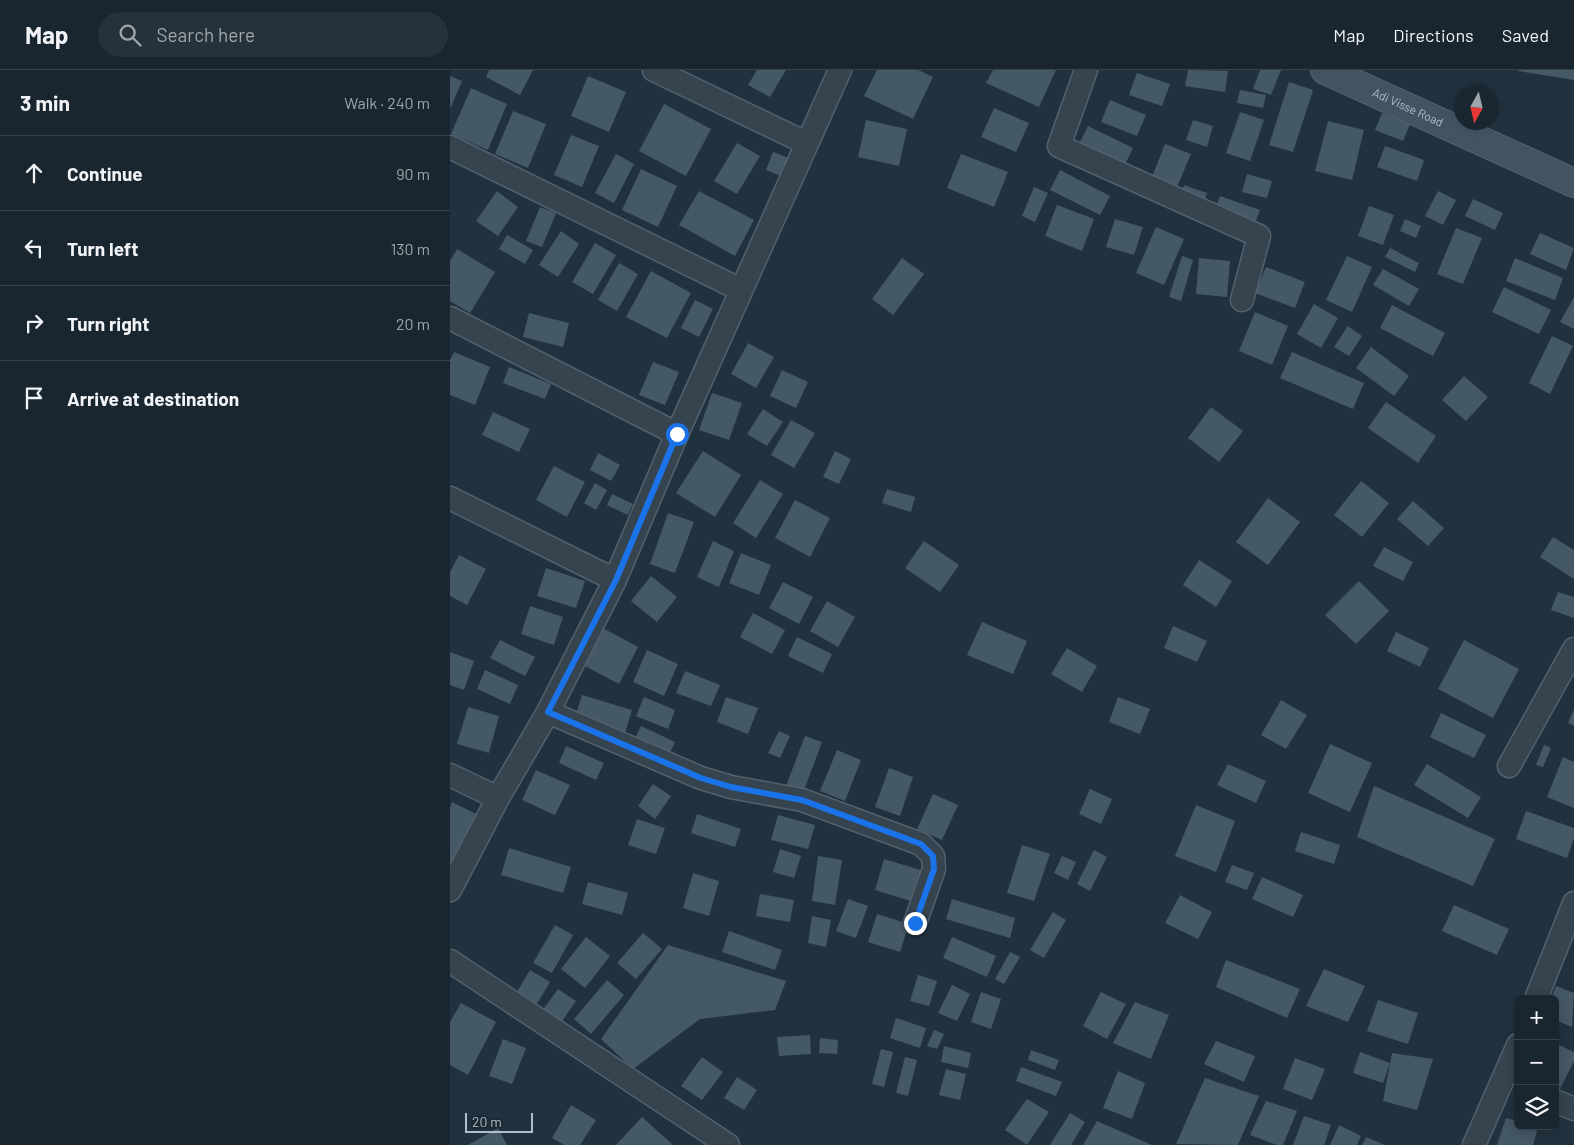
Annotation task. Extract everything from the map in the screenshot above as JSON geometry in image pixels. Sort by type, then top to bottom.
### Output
[{"type":"street","points":[[654,70],[806,143]]},
{"type":"street","points":[[450,890],[498,798],[548,712],[616,580],[677,434],[840,70]]},
{"type":"street","points":[[1086,70],[1059,146],[1259,236],[1242,300]]},
{"type":"street","name":"Adi Visse Road","points":[[1325,70],[1574,183]]},
{"type":"street","points":[[450,147],[741,290]]},
{"type":"street","points":[[450,318],[677,434]]},
{"type":"street","points":[[450,498],[616,580]]},
{"type":"street","points":[[1510,766],[1574,649]]},
{"type":"street","points":[[548,712],[701,778],[731,787],[802,800],[921,844],[933,856],[934,869],[915,923]]},
{"type":"street","points":[[450,775],[498,798]]},
{"type":"street","points":[[1538,995],[1574,903]]},
{"type":"street","points":[[450,962],[728,1145]]},
{"type":"street","points":[[1474,1145],[1511,1082],[1514,1066]]},
{"type":"street","points":[[1559,1103],[1574,1109]]},
{"type":"building","points":[[489,70],[533,70],[520,95],[486,77]]},
{"type":"building","points":[[757,70],[786,70],[770,97],[748,85]]},
{"type":"building","points":[[877,70],[918,70],[933,77],[913,119],[864,96]]},
{"type":"building","points":[[993,70],[1056,70],[1039,107],[986,83]]},
{"type":"building","points":[[1188,70],[1228,71],[1225,92],[1185,86]]},
{"type":"building","points":[[1260,70],[1281,70],[1271,95],[1253,89]]},
{"type":"building","points":[[1574,70],[1574,80],[1518,71]]},
{"type":"building","points":[[1137,73],[1170,84],[1162,106],[1129,95]]},
{"type":"building","points":[[450,76],[462,81],[450,109]]},
{"type":"building","points":[[588,76],[626,92],[609,132],[571,116]]},
{"type":"building","points":[[1289,82],[1313,90],[1293,152],[1269,145]]},
{"type":"building","points":[[471,88],[507,104],[488,150],[451,134]]},
{"type":"building","points":[[1240,90],[1266,95],[1263,108],[1237,103]]},
{"type":"building","points":[[1110,100],[1146,115],[1137,136],[1101,122]]},
{"type":"building","points":[[664,104],[711,129],[686,176],[639,151]]},
{"type":"building","points":[[994,108],[1029,123],[1016,152],[981,137]]},
{"type":"building","points":[[513,111],[546,124],[528,168],[495,154]]},
{"type":"building","points":[[1240,112],[1264,120],[1250,161],[1226,153]]},
{"type":"building","points":[[1382,113],[1410,124],[1403,141],[1375,130]]},
{"type":"building","points":[[866,120],[907,129],[899,166],[858,157]]},
{"type":"building","points":[[1193,120],[1213,126],[1207,147],[1186,140]]},
{"type":"building","points":[[1328,121],[1364,130],[1352,180],[1315,171]]},
{"type":"building","points":[[1088,126],[1133,148],[1117,181],[1072,158]]},
{"type":"building","points":[[571,135],[599,146],[582,187],[554,175]]},
{"type":"building","points":[[737,143],[760,156],[737,194],[714,181]]},
{"type":"building","points":[[1165,144],[1191,154],[1177,187],[1152,177]]},
{"type":"building","points":[[1385,146],[1424,160],[1417,181],[1377,167]]},
{"type":"building","points":[[773,152],[791,159],[783,177],[766,170]]},
{"type":"building","points":[[616,154],[634,164],[614,203],[595,193]]},
{"type":"building","points":[[961,154],[1008,172],[994,207],[947,188]]},
{"type":"building","points":[[641,169],[677,186],[658,227],[622,210]]},
{"type":"building","points":[[1060,170],[1110,196],[1100,215],[1050,190]]},
{"type":"building","points":[[1247,174],[1272,181],[1267,198],[1242,192]]},
{"type":"building","points":[[1184,185],[1207,193],[1198,219],[1175,211]]},
{"type":"building","points":[[1034,187],[1048,193],[1035,222],[1022,216]]},
{"type":"building","points":[[497,191],[518,207],[498,236],[476,221]]},
{"type":"building","points":[[699,191],[754,220],[735,256],[679,225]]},
{"type":"building","points":[[1438,191],[1456,200],[1443,225],[1425,216]]},
{"type":"building","points":[[1220,196],[1260,210],[1253,229],[1213,214]]},
{"type":"building","points":[[1473,199],[1503,213],[1495,230],[1465,216]]},
{"type":"building","points":[[1057,205],[1094,219],[1082,251],[1045,236]]},
{"type":"building","points":[[1369,206],[1394,215],[1383,245],[1358,236]]},
{"type":"building","points":[[540,207],[556,213],[542,247],[526,241]]},
{"type":"building","points":[[1115,219],[1143,227],[1134,255],[1106,247]]},
{"type":"building","points":[[1405,219],[1421,226],[1416,238],[1400,231]]},
{"type":"building","points":[[1156,227],[1184,239],[1164,285],[1136,273]]},
{"type":"building","points":[[1456,228],[1482,238],[1463,284],[1437,274]]},
{"type":"building","points":[[561,231],[579,244],[558,277],[539,265]]},
{"type":"building","points":[[1540,233],[1574,248],[1566,270],[1530,254]]},
{"type":"building","points":[[507,235],[533,250],[525,264],[499,249]]},
{"type":"building","points":[[595,243],[616,255],[593,294],[572,282]]},
{"type":"building","points":[[1390,248],[1419,263],[1415,272],[1385,257]]},
{"type":"building","points":[[457,249],[495,272],[470,313],[450,301],[450,261]]},
{"type":"building","points":[[1182,256],[1193,260],[1181,301],[1169,297]]},
{"type":"building","points":[[1347,256],[1372,267],[1352,312],[1326,300]]},
{"type":"building","points":[[902,258],[924,274],[893,315],[872,299]]},
{"type":"building","points":[[1199,258],[1230,261],[1227,297],[1196,294]]},
{"type":"building","points":[[1515,258],[1563,278],[1555,300],[1506,281]]},
{"type":"building","points":[[619,263],[638,274],[617,311],[598,300]]},
{"type":"building","points":[[1266,267],[1305,282],[1295,308],[1255,293]]},
{"type":"building","points":[[1383,269],[1419,289],[1409,306],[1373,285]]},
{"type":"building","points":[[651,271],[691,293],[667,338],[626,317]]},
{"type":"building","points":[[1504,287],[1551,310],[1539,334],[1492,312]]},
{"type":"building","points":[[1574,297],[1574,329],[1560,322]]},
{"type":"building","points":[[695,300],[713,309],[699,337],[681,328]]},
{"type":"building","points":[[1314,304],[1338,318],[1321,348],[1297,334]]},
{"type":"building","points":[[1392,305],[1445,333],[1433,356],[1380,328]]},
{"type":"building","points":[[1255,312],[1288,326],[1272,365],[1239,351]]},
{"type":"building","points":[[529,313],[569,323],[563,347],[523,337]]},
{"type":"building","points":[[1348,326],[1362,336],[1349,356],[1334,347]]},
{"type":"building","points":[[1552,336],[1573,346],[1550,394],[1529,383]]},
{"type":"building","points":[[748,343],[774,357],[756,388],[731,374]]},
{"type":"building","points":[[1371,347],[1409,376],[1394,396],[1356,368]]},
{"type":"building","points":[[454,352],[490,367],[475,405],[450,395],[450,360]]},
{"type":"building","points":[[1292,352],[1364,383],[1353,409],[1280,378]]},
{"type":"building","points":[[653,362],[679,372],[665,405],[639,395]]},
{"type":"building","points":[[509,367],[551,384],[545,399],[503,383]]},
{"type":"building","points":[[782,370],[808,382],[796,408],[770,396]]},
{"type":"building","points":[[1464,376],[1488,397],[1466,421],[1442,400]]},
{"type":"building","points":[[712,393],[742,403],[729,440],[699,430]]},
{"type":"building","points":[[1386,402],[1436,436],[1418,463],[1368,428]]},
{"type":"building","points":[[1211,407],[1243,431],[1219,462],[1188,438]]},
{"type":"building","points":[[763,409],[783,422],[767,446],[747,434]]},
{"type":"building","points":[[493,412],[530,429],[519,452],[482,435]]},
{"type":"building","points":[[791,420],[815,433],[794,468],[771,455]]},
{"type":"building","points":[[703,451],[741,475],[715,517],[676,493]]},
{"type":"building","points":[[835,451],[851,459],[839,484],[823,477]]},
{"type":"building","points":[[598,453],[620,465],[611,481],[590,470]]},
{"type":"building","points":[[554,466],[585,482],[567,517],[536,500]]},
{"type":"building","points":[[760,480],[783,494],[756,538],[733,523]]},
{"type":"building","points":[[1361,481],[1389,503],[1362,537],[1334,515]]},
{"type":"building","points":[[595,483],[607,490],[596,510],[584,503]]},
{"type":"building","points":[[887,489],[915,497],[911,512],[882,503]]},
{"type":"building","points":[[612,494],[633,504],[628,515],[607,505]]},
{"type":"building","points":[[1268,498],[1300,522],[1268,565],[1236,542]]},
{"type":"building","points":[[795,500],[830,518],[810,557],[775,538]]},
{"type":"building","points":[[1413,501],[1444,528],[1428,546],[1397,519]]},
{"type":"building","points":[[668,513],[694,522],[675,573],[650,564]]},
{"type":"building","points":[[1553,537],[1574,550],[1574,579],[1540,557]]},
{"type":"building","points":[[713,541],[734,551],[719,587],[697,577]]},
{"type":"building","points":[[924,541],[959,565],[940,592],[905,568]]},
{"type":"building","points":[[1384,547],[1413,562],[1403,581],[1373,566]]},
{"type":"building","points":[[741,553],[771,565],[759,595],[729,583]]},
{"type":"building","points":[[459,555],[486,569],[467,605],[450,596],[450,572]]},
{"type":"building","points":[[1199,560],[1232,581],[1216,607],[1183,585]]},
{"type":"building","points":[[546,568],[585,581],[576,608],[537,596]]},
{"type":"building","points":[[651,576],[677,597],[657,622],[631,601]]},
{"type":"building","points":[[1359,581],[1389,611],[1356,644],[1325,615]]},
{"type":"building","points":[[783,582],[813,597],[799,624],[769,608]]},
{"type":"building","points":[[1558,592],[1574,597],[1574,618],[1551,610]]},
{"type":"building","points":[[827,601],[855,617],[838,647],[810,631]]},
{"type":"building","points":[[530,606],[563,617],[554,645],[521,634]]},
{"type":"building","points":[[753,613],[785,630],[772,654],[740,637]]},
{"type":"building","points":[[982,622],[1027,641],[1013,674],[967,655]]},
{"type":"building","points":[[1173,626],[1207,641],[1197,662],[1164,648]]},
{"type":"building","points":[[601,627],[638,647],[619,684],[581,664]]},
{"type":"building","points":[[1396,632],[1429,648],[1420,667],[1387,651]]},
{"type":"building","points":[[797,637],[832,654],[823,673],[788,656]]},
{"type":"building","points":[[500,640],[535,657],[525,676],[490,658]]},
{"type":"building","points":[[1464,640],[1519,669],[1493,718],[1438,689]]},
{"type":"building","points":[[1067,648],[1097,666],[1082,692],[1051,674]]},
{"type":"building","points":[[647,650],[678,664],[664,696],[633,682]]},
{"type":"building","points":[[450,652],[474,661],[464,690],[450,685]]},
{"type":"building","points":[[485,670],[518,685],[510,704],[477,689]]},
{"type":"building","points":[[685,671],[720,685],[711,706],[676,693]]},
{"type":"building","points":[[582,695],[632,710],[623,740],[573,724]]},
{"type":"building","points":[[644,697],[675,710],[668,729],[636,716]]},
{"type":"building","points":[[726,697],[758,708],[748,734],[717,722]]},
{"type":"building","points":[[1118,697],[1150,709],[1140,734],[1109,722]]},
{"type":"building","points":[[1281,700],[1307,715],[1286,749],[1261,735]]},
{"type":"building","points":[[468,707],[499,716],[489,753],[457,744]]},
{"type":"building","points":[[1574,709],[1574,726],[1568,723]]},
{"type":"building","points":[[1441,713],[1486,735],[1474,758],[1430,737]]},
{"type":"building","points":[[641,726],[675,742],[666,762],[631,746]]},
{"type":"building","points":[[779,731],[790,736],[780,758],[768,753]]},
{"type":"building","points":[[805,736],[822,742],[803,793],[786,786]]},
{"type":"building","points":[[1330,744],[1372,763],[1350,812],[1308,793]]},
{"type":"building","points":[[1544,745],[1551,748],[1543,767],[1536,765]]},
{"type":"building","points":[[566,746],[604,763],[596,780],[559,763]]},
{"type":"building","points":[[837,750],[861,760],[845,801],[820,791]]},
{"type":"building","points":[[1563,757],[1574,762],[1574,808],[1547,797]]},
{"type":"building","points":[[1228,764],[1266,781],[1256,803],[1217,785]]},
{"type":"building","points":[[1427,764],[1481,797],[1468,818],[1414,785]]},
{"type":"building","points":[[889,768],[913,777],[900,816],[875,807]]},
{"type":"building","points":[[536,770],[570,785],[555,815],[522,800]]},
{"type":"building","points":[[653,784],[671,796],[655,819],[638,806]]},
{"type":"building","points":[[1374,786],[1495,839],[1473,886],[1357,837]]},
{"type":"building","points":[[1090,789],[1112,799],[1101,824],[1079,814]]},
{"type":"building","points":[[933,794],[958,805],[942,840],[917,829]]},
{"type":"building","points":[[452,802],[480,816],[450,875],[450,807]]},
{"type":"building","points":[[1196,805],[1235,821],[1216,872],[1175,856]]},
{"type":"building","points":[[1526,811],[1574,828],[1574,838],[1567,858],[1516,839]]},
{"type":"building","points":[[697,814],[741,829],[735,847],[691,833]]},
{"type":"building","points":[[778,815],[815,825],[808,849],[771,840]]},
{"type":"building","points":[[637,819],[665,828],[656,854],[628,845]]},
{"type":"building","points":[[1301,832],[1340,845],[1334,864],[1295,851]]},
{"type":"building","points":[[1022,845],[1050,854],[1034,901],[1007,893]]},
{"type":"building","points":[[509,848],[571,867],[563,893],[501,875]]},
{"type":"building","points":[[780,849],[801,856],[794,878],[773,872]]},
{"type":"building","points":[[1094,850],[1107,857],[1090,891],[1077,884]]},
{"type":"building","points":[[818,856],[842,860],[835,905],[812,901]]},
{"type":"building","points":[[1062,856],[1076,862],[1068,880],[1054,873]]},
{"type":"building","points":[[884,859],[937,875],[927,906],[875,890]]},
{"type":"building","points":[[1232,865],[1254,873],[1247,890],[1225,882]]},
{"type":"building","points":[[693,873],[719,881],[709,916],[683,908]]},
{"type":"building","points":[[1262,877],[1303,895],[1293,917],[1252,899]]},
{"type":"building","points":[[588,882],[628,893],[622,915],[582,904]]},
{"type":"building","points":[[760,894],[794,900],[790,922],[756,916]]},
{"type":"building","points":[[1180,895],[1212,912],[1198,939],[1165,923]]},
{"type":"building","points":[[848,899],[868,906],[856,938],[836,931]]},
{"type":"building","points":[[952,899],[1015,918],[1010,938],[946,919]]},
{"type":"building","points":[[1454,905],[1509,929],[1497,955],[1442,931]]},
{"type":"building","points":[[1053,912],[1066,920],[1044,958],[1030,950]]},
{"type":"building","points":[[877,914],[909,924],[900,952],[868,942]]},
{"type":"building","points":[[812,916],[831,920],[826,947],[808,943]]},
{"type":"building","points":[[555,925],[573,935],[552,973],[533,963]]},
{"type":"building","points":[[729,931],[782,950],[775,970],[722,952]]},
{"type":"building","points":[[643,933],[662,949],[636,979],[617,963]]},
{"type":"building","points":[[586,937],[610,956],[585,988],[561,969]]},
{"type":"building","points":[[952,937],[996,956],[987,977],[943,958]]},
{"type":"building","points":[[668,945],[786,981],[775,1010],[700,1019],[633,1069],[601,1039]]},
{"type":"building","points":[[1010,952],[1020,957],[1004,984],[995,979]]},
{"type":"building","points":[[1226,960],[1300,989],[1287,1018],[1216,987]]},
{"type":"building","points":[[1324,969],[1365,986],[1348,1022],[1306,1006]]},
{"type":"building","points":[[530,970],[550,982],[537,1004],[517,992]]},
{"type":"building","points":[[918,975],[937,981],[929,1006],[910,1001]]},
{"type":"building","points":[[607,980],[624,995],[591,1034],[574,1019]]},
{"type":"building","points":[[952,985],[970,994],[957,1021],[938,1013]]},
{"type":"building","points":[[1556,986],[1574,993],[1572,1027],[1559,1022],[1559,995],[1553,995]]},
{"type":"building","points":[[558,989],[576,1001],[560,1024],[542,1011]]},
{"type":"building","points":[[981,992],[1001,999],[991,1029],[971,1022]]},
{"type":"building","points":[[1101,992],[1126,1004],[1107,1039],[1083,1026]]},
{"type":"building","points":[[1378,1000],[1418,1013],[1408,1044],[1367,1031]]},
{"type":"building","points":[[1135,1002],[1169,1015],[1151,1059],[1113,1043]]},
{"type":"building","points":[[461,1003],[496,1022],[468,1075],[450,1065],[450,1022]]},
{"type":"building","points":[[896,1018],[926,1028],[920,1048],[890,1038]]},
{"type":"building","points":[[934,1030],[944,1034],[937,1049],[927,1046]]},
{"type":"building","points":[[810,1035],[811,1054],[779,1056],[777,1037]]},
{"type":"building","points":[[820,1038],[838,1040],[837,1054],[819,1053]]},
{"type":"building","points":[[503,1039],[526,1048],[512,1084],[489,1076]]},
{"type":"building","points":[[1216,1041],[1255,1056],[1244,1082],[1204,1064]]},
{"type":"building","points":[[1559,1045],[1574,1052],[1574,1061],[1559,1091]]},
{"type":"building","points":[[944,1046],[971,1053],[968,1068],[941,1062]]},
{"type":"building","points":[[881,1049],[893,1052],[884,1087],[872,1084]]},
{"type":"building","points":[[1031,1050],[1059,1060],[1055,1070],[1028,1060]]},
{"type":"building","points":[[1360,1052],[1390,1063],[1383,1083],[1353,1073]]},
{"type":"building","points":[[1392,1053],[1433,1059],[1417,1110],[1383,1101]]},
{"type":"building","points":[[702,1057],[723,1072],[702,1100],[681,1086]]},
{"type":"building","points":[[905,1057],[917,1060],[908,1096],[896,1093]]},
{"type":"building","points":[[1295,1058],[1325,1069],[1312,1100],[1283,1089]]},
{"type":"building","points":[[1021,1067],[1062,1082],[1056,1096],[1016,1081]]},
{"type":"building","points":[[946,1069],[966,1074],[960,1100],[939,1095]]},
{"type":"building","points":[[1118,1071],[1145,1083],[1132,1119],[1103,1108]]},
{"type":"building","points":[[737,1077],[757,1090],[744,1110],[724,1098]]},
{"type":"building","points":[[1205,1078],[1259,1096],[1238,1145],[1176,1144]]},
{"type":"building","points":[[1027,1099],[1049,1112],[1027,1145],[1005,1130]]},
{"type":"building","points":[[1266,1101],[1297,1111],[1283,1145],[1277,1145],[1250,1135]]},
{"type":"building","points":[[571,1105],[596,1120],[580,1145],[564,1145],[552,1138]]},
{"type":"building","points":[[1070,1113],[1085,1122],[1071,1145],[1050,1145]]},
{"type":"building","points":[[1304,1116],[1331,1125],[1324,1145],[1293,1145]]},
{"type":"building","points":[[642,1117],[673,1145],[616,1145]]},
{"type":"building","points":[[1506,1118],[1514,1120],[1514,1130],[1537,1130],[1533,1145],[1497,1145]]},
{"type":"building","points":[[1097,1121],[1152,1145],[1083,1145]]},
{"type":"building","points":[[1339,1125],[1361,1136],[1357,1145],[1330,1145]]},
{"type":"building","points":[[498,1128],[507,1145],[468,1145]]},
{"type":"building","points":[[1366,1137],[1385,1145],[1362,1145]]},
{"type":"route","points":[[677,434],[616,580],[574,657],[548,712],[701,778],[731,787],[802,800],[921,844],[933,856],[934,869],[915,923]]}]
